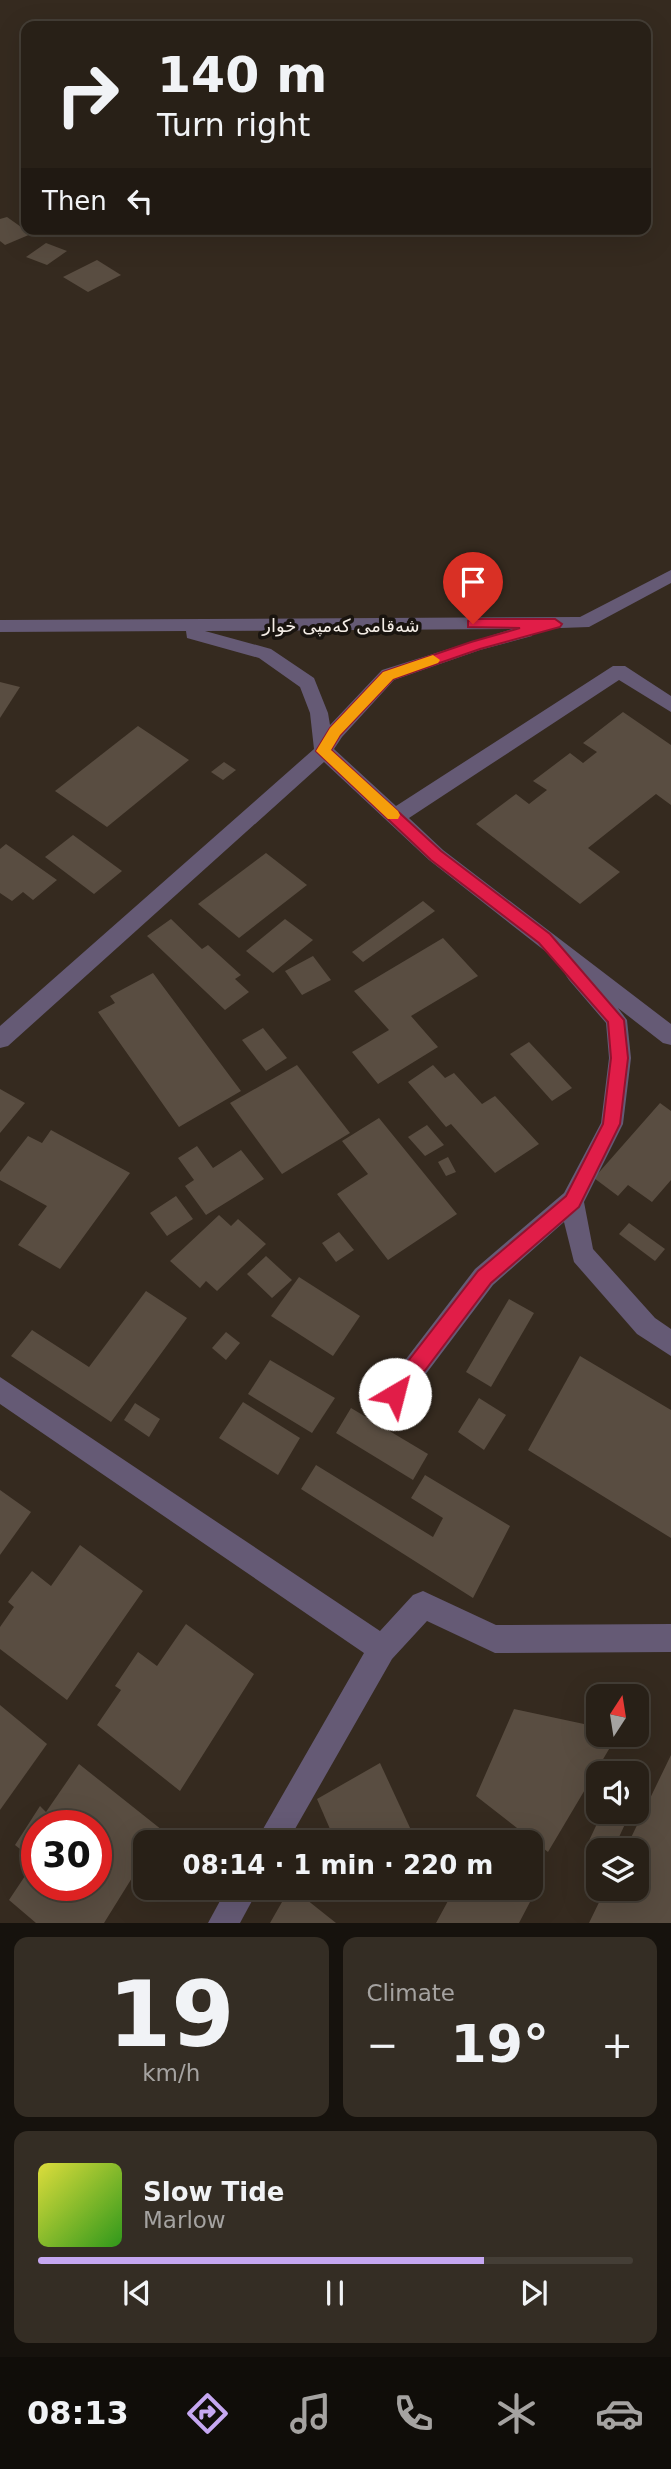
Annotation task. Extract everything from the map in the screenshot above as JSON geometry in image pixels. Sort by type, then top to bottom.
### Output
[{"type":"street","name":"شەقامی کەمپی خوار","points":[[0,626],[583,623],[671,576]]},
{"type":"street","points":[[0,1038],[324,751],[335,732],[388,675],[476,645],[555,624]]},
{"type":"street","points":[[146,625],[214,638],[265,653],[307,682],[319,713],[324,751],[436,855],[671,1036]]},
{"type":"street","points":[[395,817],[619,671],[671,705]]},
{"type":"street","points":[[395,1394],[484,1277],[572,1201],[612,1124],[620,1058],[616,1020],[544,938]]},
{"type":"street","points":[[572,1201],[582,1254],[646,1326],[671,1344]]},
{"type":"street","points":[[0,1389],[382,1649]]},
{"type":"street","points":[[278,1830],[382,1649],[423,1605],[495,1639],[671,1637]]},
{"type":"street","points":[[223,1923],[237,1900]]},
{"type":"building","points":[[7,217],[21,227],[21,235],[29,235],[5,245],[0,241],[0,219]]},
{"type":"building","points":[[46,243],[67,251],[47,265],[26,257]]},
{"type":"building","points":[[97,260],[121,275],[88,292],[63,277]]},
{"type":"building","points":[[0,682],[20,687],[0,718]]},
{"type":"building","points":[[623,712],[671,745],[671,805],[656,794],[588,848],[620,872],[580,904],[476,824],[516,794],[529,804],[547,790],[533,781],[570,753],[583,763],[597,752],[583,743]]},
{"type":"building","points":[[138,726],[189,760],[107,827],[55,791]]},
{"type":"building","points":[[224,762],[236,770],[223,780],[211,772]]},
{"type":"building","points":[[73,835],[122,871],[94,894],[45,857]]},
{"type":"building","points":[[6,844],[57,880],[33,900],[23,892],[12,901],[0,893],[0,849]]},
{"type":"building","points":[[266,853],[307,885],[239,938],[198,904]]},
{"type":"building","points":[[423,901],[435,911],[363,962],[352,952]]},
{"type":"building","points":[[171,919],[202,949],[208,945],[241,975],[235,979],[249,992],[225,1010],[147,936]]},
{"type":"building","points":[[285,919],[313,940],[273,973],[246,951]]},
{"type":"building","points":[[443,938],[478,976],[411,1016],[438,1047],[378,1084],[352,1052],[389,1030],[354,991]]},
{"type":"building","points":[[313,956],[331,980],[302,995],[285,971]]},
{"type":"building","points":[[153,973],[241,1091],[179,1127],[98,1012],[115,1003],[110,996]]},
{"type":"building","points":[[263,1028],[287,1058],[266,1071],[242,1040]]},
{"type":"building","points":[[529,1042],[572,1088],[552,1101],[510,1054]]},
{"type":"building","points":[[297,1065],[350,1133],[282,1174],[230,1103]]},
{"type":"building","points":[[433,1065],[445,1078],[454,1073],[482,1104],[495,1096],[539,1144],[495,1173],[451,1124],[446,1127],[408,1082]]},
{"type":"building","points":[[0,1089],[25,1103],[0,1133]]},
{"type":"building","points":[[660,1103],[671,1111],[671,1180],[652,1202],[628,1185],[618,1196],[594,1178]]},
{"type":"building","points":[[379,1118],[457,1214],[388,1260],[337,1194],[368,1174],[342,1141]]},
{"type":"building","points":[[427,1125],[444,1145],[425,1156],[408,1137]]},
{"type":"building","points":[[51,1130],[130,1173],[60,1269],[18,1245],[47,1206],[0,1180],[0,1172],[28,1136],[42,1143]]},
{"type":"building","points":[[197,1146],[213,1168],[241,1150],[264,1179],[206,1215],[185,1186],[194,1180],[178,1158]]},
{"type":"building","points":[[448,1157],[456,1172],[446,1176],[438,1162]]},
{"type":"building","points":[[176,1196],[193,1219],[167,1236],[150,1213]]},
{"type":"building","points":[[219,1215],[231,1226],[238,1219],[266,1244],[217,1291],[206,1281],[200,1288],[170,1261]]},
{"type":"building","points":[[629,1223],[665,1249],[655,1261],[619,1234]]},
{"type":"building","points":[[339,1232],[354,1250],[336,1262],[322,1243]]},
{"type":"building","points":[[266,1256],[292,1280],[272,1298],[247,1274]]},
{"type":"building","points":[[299,1277],[360,1316],[333,1356],[271,1316]]},
{"type":"building","points":[[146,1291],[187,1318],[111,1422],[11,1356],[32,1330],[89,1367]]},
{"type":"building","points":[[509,1299],[534,1313],[491,1387],[466,1372]]},
{"type":"building","points":[[226,1332],[240,1343],[226,1360],[212,1348]]},
{"type":"building","points":[[580,1356],[671,1410],[671,1538],[528,1450]]},
{"type":"building","points":[[270,1360],[335,1398],[312,1433],[248,1394]]},
{"type":"building","points":[[479,1398],[506,1415],[484,1450],[458,1432]]},
{"type":"building","points":[[243,1402],[300,1438],[278,1475],[219,1438]]},
{"type":"building","points":[[135,1403],[160,1419],[149,1437],[124,1420]]},
{"type":"building","points":[[351,1408],[428,1454],[413,1480],[336,1433]]},
{"type":"building","points":[[316,1465],[433,1537],[443,1518],[411,1498],[425,1475],[510,1526],[473,1598],[301,1489]]},
{"type":"building","points":[[0,1490],[31,1512],[0,1555]]},
{"type":"building","points":[[80,1545],[143,1591],[67,1700],[0,1649],[0,1627],[14,1607],[8,1602],[32,1571],[51,1586]]},
{"type":"building","points":[[186,1624],[254,1674],[180,1791],[97,1725],[121,1690],[115,1686],[138,1652],[157,1666]]},
{"type":"building","points":[[0,1705],[47,1744],[0,1810]]},
{"type":"building","points":[[514,1709],[586,1724],[586,1747],[610,1747],[602,1761],[586,1761],[586,1788],[548,1852],[543,1848],[543,1830],[520,1830],[476,1796]]},
{"type":"building","points":[[671,1755],[671,1923],[589,1923],[600,1901],[649,1901],[649,1838],[631,1838],[638,1824],[649,1824],[649,1800]]},
{"type":"building","points":[[380,1763],[411,1830],[330,1830],[317,1799]]},
{"type":"building","points":[[79,1764],[162,1830],[133,1830],[133,1876],[104,1923],[36,1923],[9,1900],[21,1882],[21,1901],[112,1901],[112,1810],[47,1810]]},
{"type":"building","points":[[597,1824],[625,1824],[619,1838],[590,1838]]},
{"type":"building","points":[[21,1836],[21,1850],[15,1845]]},
{"type":"building","points":[[283,1900],[307,1900],[336,1923],[270,1923]]},
{"type":"building","points":[[448,1900],[531,1900],[519,1923],[436,1923]]},
{"type":"slow traffic","points":[[393,815],[324,751],[335,732],[388,675],[433,660]]},
{"type":"route","points":[[395,1394],[484,1277],[572,1201],[612,1124],[620,1058],[616,1020],[544,938],[436,855],[324,751],[335,732],[388,675],[476,645],[555,624],[473,624]]}]
